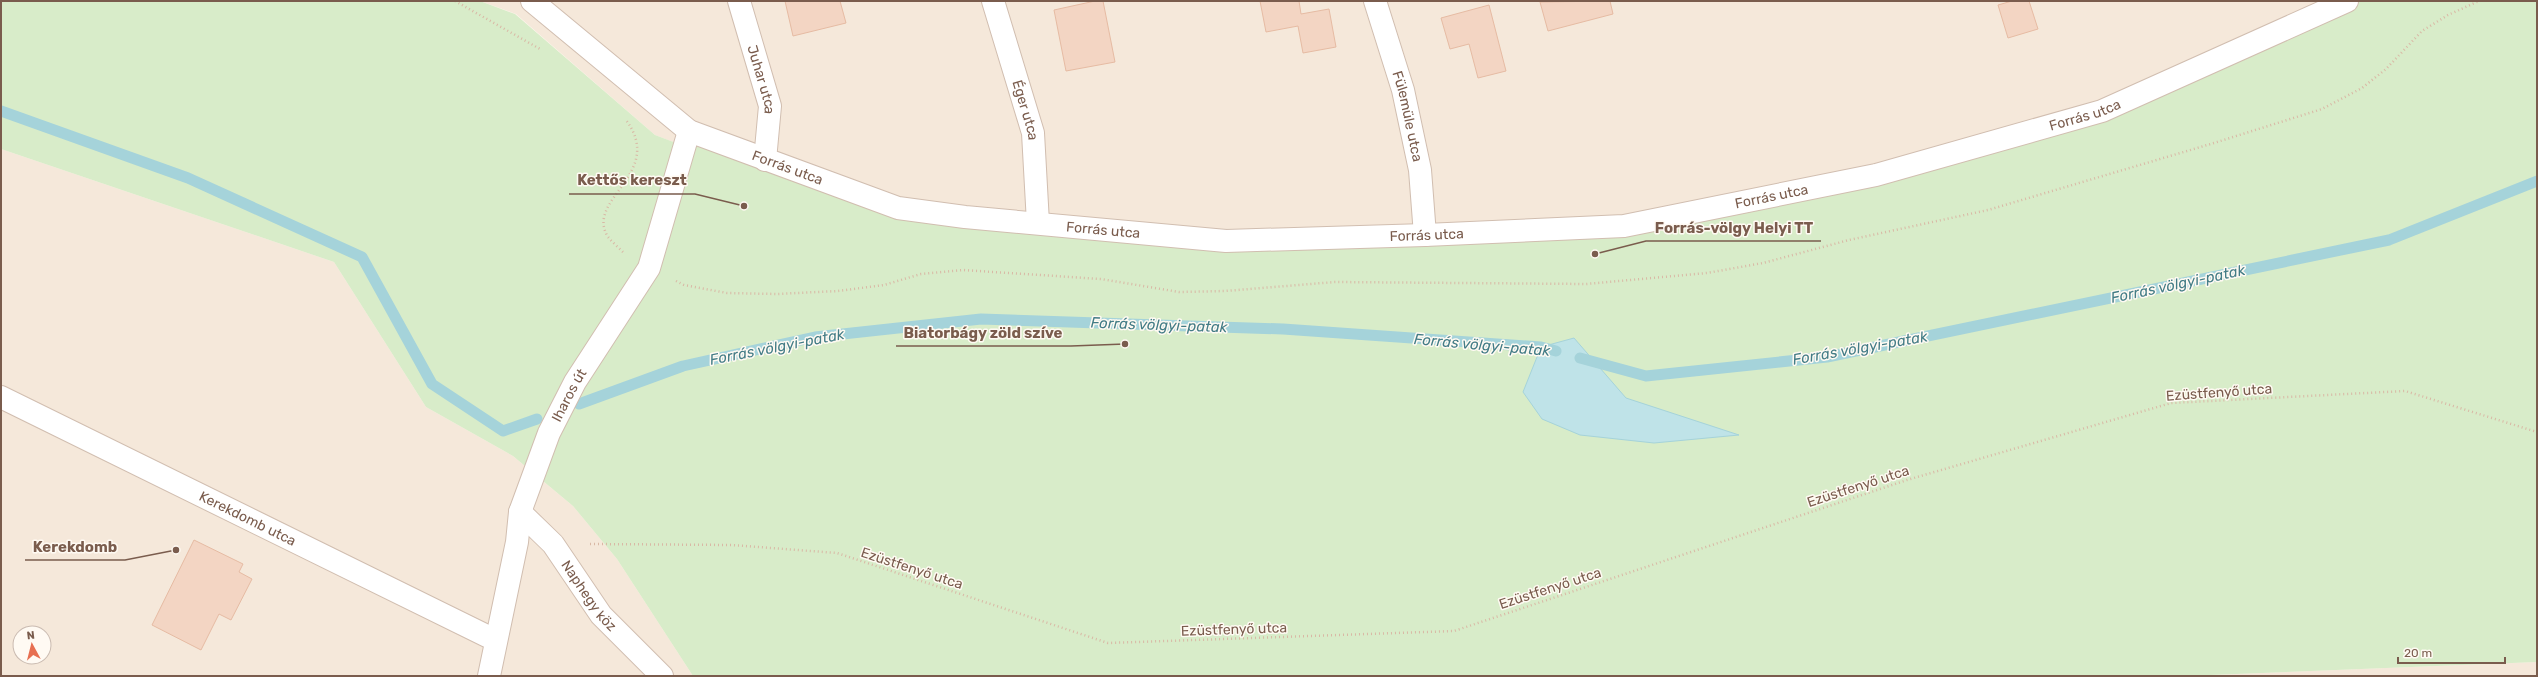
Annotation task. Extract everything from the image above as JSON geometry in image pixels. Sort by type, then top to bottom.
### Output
[{"type":"street","name":"Forrás utca","points":[[532,1],[689,131],[898,208],[966,217],[1226,241],[1425,235],[1624,226],[1876,175],[2102,111],[2347,1]]},
{"type":"street","name":"Juhar utca","points":[[739,1],[770,106],[765,160]]},
{"type":"street","name":"Éger utca","points":[[993,1],[1033,134],[1038,224]]},
{"type":"street","name":"Fülemüle utca","points":[[1375,1],[1403,90],[1420,170],[1425,235]]},
{"type":"street","name":"Iharos út","points":[[489,676],[495,640],[517,542],[520,512],[549,433],[575,382],[649,268],[689,131]]},
{"type":"street","name":"Kerekdomb utca","points":[[1,397],[495,640]]},
{"type":"street","name":"Naphegy köz","points":[[520,512],[553,544],[601,615],[662,676]]},
{"type":"path","points":[[455,1],[545,52]]},
{"type":"path","points":[[623,116],[637,142],[636,162],[632,174],[609,202],[604,217],[607,236],[627,257],[649,268]]},
{"type":"path","name":"Ezüstfenyő utca","points":[[553,544],[732,544],[836,553],[1108,643],[1454,631],[1907,480],[2172,403],[2405,391],[2537,432]]},
{"type":"shaded area","points":[[480,1],[2422,1],[2085,147],[1477,267],[921,239],[655,135],[516,14]]},
{"type":"shaded area","points":[[1,149],[334,262],[426,407],[513,456],[573,506],[617,559],[693,676],[1,676]]},
{"type":"shaded area","points":[[2537,662],[2537,676],[2185,676]]},
{"type":"green space","points":[[1,1],[480,1],[515,14],[655,135],[684,146],[689,131],[898,208],[1227,241],[1624,226],[2102,111],[2347,1],[2537,1],[2537,662],[2185,676],[693,676],[617,559],[573,506],[513,456],[426,407],[334,262],[1,149]]},
{"type":"water","points":[[1574,338],[1626,398],[1739,435],[1654,443],[1580,435],[1542,419],[1523,392],[1541,347]]},
{"type":"building","points":[[785,1],[840,1],[846,23],[793,36]]},
{"type":"building","points":[[1095,1],[1103,1],[1115,62],[1066,71],[1054,10]]},
{"type":"building","points":[[1260,1],[1299,1],[1301,14],[1329,9],[1336,47],[1303,53],[1298,26],[1266,32]]},
{"type":"building","points":[[1610,1],[1613,14],[1548,31],[1540,2]]},
{"type":"building","points":[[2012,1],[2029,1],[2038,29],[2008,38],[1998,5]]},
{"type":"building","points":[[1489,5],[1506,71],[1478,78],[1469,44],[1450,49],[1441,18]]},
{"type":"building","points":[[194,540],[243,564],[239,572],[252,579],[231,620],[219,614],[201,650],[152,625]]},
{"type":"waterway","points":[[1,111],[188,178],[362,257],[432,384],[503,431],[537,419]]},
{"type":"waterway","name":"Forrás völgyi-patak","points":[[1580,358],[1646,376],[1827,357],[2389,240],[2537,181]]},
{"type":"waterway","name":"Forrás völgyi-patak","points":[[579,404],[683,366],[815,337],[981,319],[1283,329],[1541,347],[1556,351]]},
{"type":"place","name":"Kettős kereszt","points":[[744,206]]},
{"type":"place","name":"Forrás-völgy Helyi TT","points":[[1595,254]]},
{"type":"place","name":"Biatorbágy zöld szíve","points":[[1125,344]]},
{"type":"place","name":"Kerekdomb","points":[[176,550]]}]
